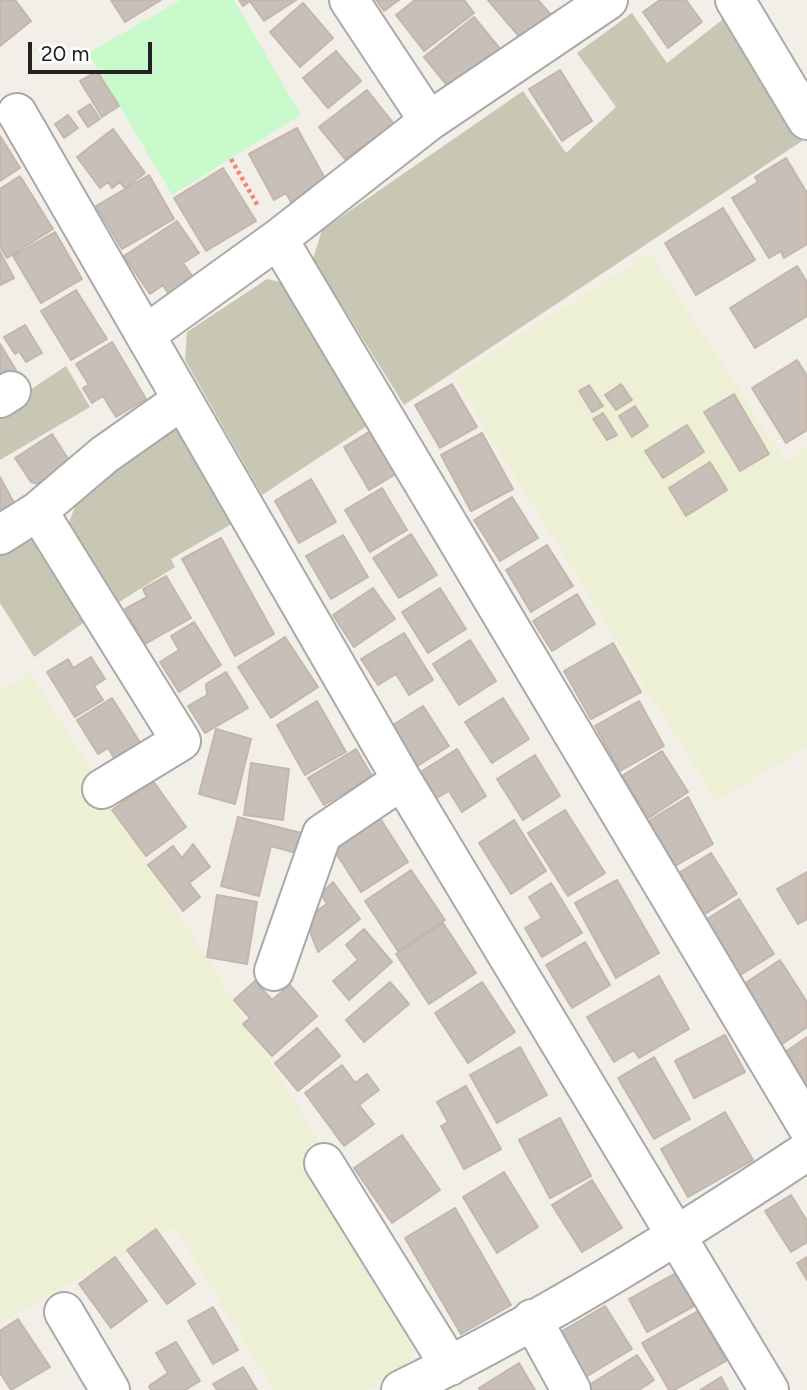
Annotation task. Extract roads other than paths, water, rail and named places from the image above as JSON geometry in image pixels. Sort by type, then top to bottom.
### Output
[{"type":"street","points":[[349,0],[429,121]]},
{"type":"street","points":[[145,335],[278,239],[429,121],[608,0]]},
{"type":"street","points":[[735,0],[807,120]]},
{"type":"street","points":[[17,113],[402,780],[769,1390]]},
{"type":"street","points":[[278,239],[807,1126]]},
{"type":"street","points":[[0,535],[38,511],[104,455],[182,400]]},
{"type":"street","points":[[38,511],[181,741],[102,789]]},
{"type":"street","points":[[274,971],[321,834],[402,780]]},
{"type":"street","points":[[401,1390],[447,1376],[532,1319],[678,1236],[807,1151]]},
{"type":"street","points":[[324,1163],[447,1376]]},
{"type":"street","points":[[64,1312],[110,1390]]},
{"type":"street","points":[[532,1319],[571,1390]]}]
